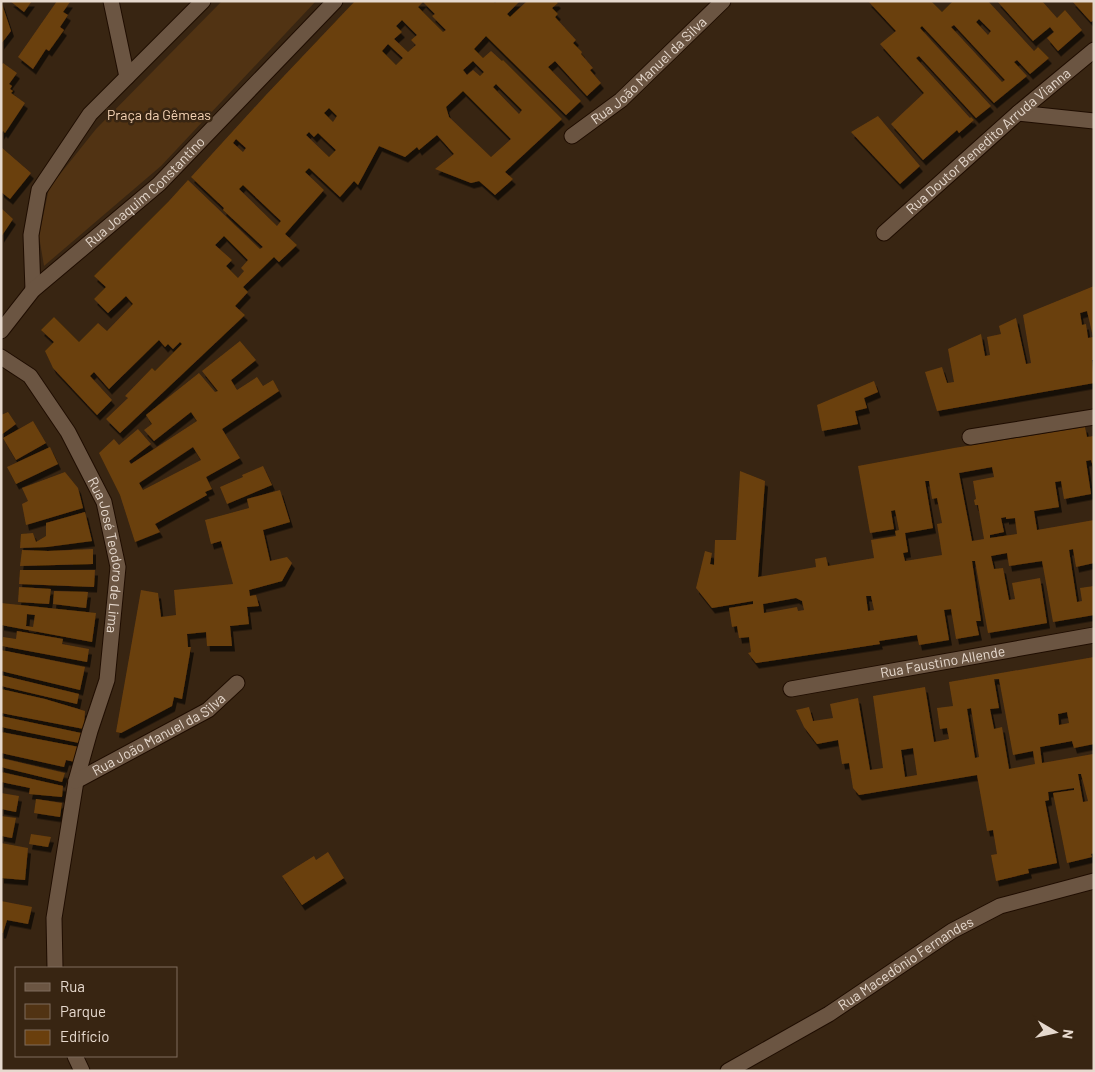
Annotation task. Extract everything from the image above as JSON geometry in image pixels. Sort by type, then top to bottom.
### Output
[{"type":"street","points":[[111,1],[127,77]]},
{"type":"street","points":[[33,290],[31,235],[39,190],[90,114],[203,1]]},
{"type":"street","name":"Rua Joaquim Constantino","points":[[1,331],[33,290],[159,184],[335,1]]},
{"type":"street","name":"Rua João Manuel da Silva","points":[[572,136],[621,100],[723,1]]},
{"type":"street","name":"Rua Doutor Benedito Arruda Vianna","points":[[884,233],[1018,113],[1094,50]]},
{"type":"street","points":[[1018,113],[1094,121]]},
{"type":"street","name":"Rua José Teodoro de Lima","points":[[1,357],[30,376],[68,432],[104,502],[118,567],[107,680],[76,781]]},
{"type":"street","points":[[970,437],[1094,417]]},
{"type":"street","name":"Rua Faustino Allende","points":[[791,689],[1094,635]]},
{"type":"street","name":"Rua João Manuel da Silva","points":[[76,781],[208,710],[237,683]]},
{"type":"street","points":[[55,967],[54,918],[76,781]]},
{"type":"street","name":"Rua Macedônio Fernandes","points":[[728,1071],[829,1014],[952,931],[1000,906],[1094,881]]},
{"type":"street","points":[[75,1057],[82,1071]]},
{"type":"green space","name":"Praça da Gêmeas","points":[[222,1],[316,1],[161,166],[44,266],[39,236],[49,188],[96,129]]},
{"type":"building","points":[[1,1],[11,31],[1,44]]},
{"type":"building","points":[[10,1],[32,1],[24,12]]},
{"type":"building","points":[[57,1],[70,2],[63,12],[68,15],[60,27],[64,30],[49,51],[46,49],[33,69],[18,57]]},
{"type":"building","points":[[355,1],[494,1],[495,3],[496,1],[520,1],[507,14],[510,17],[527,1],[556,1],[558,3],[552,8],[558,14],[555,17],[576,40],[573,43],[582,52],[581,54],[593,68],[590,70],[601,83],[587,96],[555,61],[548,67],[581,101],[566,115],[486,36],[474,49],[483,58],[491,51],[503,60],[562,119],[505,172],[513,179],[495,195],[479,181],[471,183],[435,169],[454,154],[437,135],[419,150],[417,147],[405,157],[379,146],[358,185],[354,181],[340,197],[309,168],[305,172],[324,190],[285,234],[297,245],[279,262],[274,257],[243,287],[248,292],[235,306],[245,315],[120,433],[106,419],[128,398],[125,396],[152,368],[155,371],[182,344],[180,342],[173,349],[168,344],[165,347],[159,340],[109,389],[94,372],[90,376],[112,400],[97,415],[53,368],[45,351],[54,342],[41,330],[54,317],[79,342],[98,323],[107,331],[133,304],[126,296],[108,313],[94,299],[106,287],[94,276],[188,180],[260,249],[263,247],[191,177]],"holes":[[[423,2],[435,14],[432,16],[446,30],[443,32],[418,7]],[[402,20],[417,35],[411,40],[416,45],[408,52],[394,39],[402,32],[396,26]],[[388,44],[403,58],[396,65],[382,51]],[[473,61],[484,72],[480,76],[473,70],[467,75],[463,70]],[[496,84],[522,110],[519,114],[493,87]],[[463,91],[511,139],[491,157],[449,117],[446,107]],[[329,108],[337,116],[333,122],[324,113]],[[309,132],[314,137],[318,133],[336,150],[329,157],[306,135]],[[236,139],[246,148],[243,152],[233,143]],[[243,185],[281,221],[277,226],[239,189]],[[224,236],[248,260],[241,268],[244,271],[238,278],[226,266],[232,260],[215,245]]]},
{"type":"building","points":[[868,1],[931,1],[942,12],[953,1],[988,1],[1034,51],[1038,47],[1049,58],[1030,74],[1017,60],[1014,62],[1027,76],[994,103],[922,26],[920,28],[991,106],[976,118],[919,56],[916,58],[970,118],[974,120],[959,133],[957,130],[923,160],[891,124],[924,93],[880,44],[896,31]],"holes":[[[979,19],[991,31],[988,35],[976,22]],[[954,25],[1005,80],[1002,82],[951,27]]]},
{"type":"building","points":[[997,1],[1042,1],[1057,18],[1065,10],[1082,30],[1058,51],[1047,38],[1054,32],[1050,27],[1033,41]]},
{"type":"building","points":[[1072,1],[1094,1],[1094,20],[1091,22]]},
{"type":"building","points":[[3,63],[17,73],[9,84],[12,86],[10,89],[13,91],[11,93],[25,103],[5,133],[3,131],[1,134],[1,66]]},
{"type":"building","points":[[878,116],[920,166],[900,184],[851,132]]},
{"type":"building","points":[[1,147],[31,173],[10,199],[1,192]]},
{"type":"building","points":[[1,208],[13,219],[1,237]]},
{"type":"building","points":[[1094,286],[1094,360],[1092,360],[1094,383],[937,411],[925,372],[942,367],[947,383],[954,382],[948,349],[981,334],[985,356],[990,355],[987,337],[1001,334],[999,326],[1016,318],[1026,364],[1031,363],[1023,315]],"holes":[[[1087,311],[1093,337],[1088,338],[1086,324],[1082,325],[1080,313]]]},
{"type":"building","points":[[240,341],[256,360],[231,380],[237,390],[257,377],[263,386],[273,380],[279,391],[222,429],[240,458],[206,477],[212,489],[205,492],[207,495],[155,524],[160,532],[135,542],[120,495],[99,453],[114,439],[119,445],[138,429],[151,444],[129,461],[131,464],[197,421],[191,412],[154,441],[144,430],[152,424],[146,415],[199,373],[215,392],[218,391],[202,371]],"holes":[[[193,447],[201,460],[143,490],[139,483]]]},
{"type":"building","points":[[874,381],[878,392],[864,398],[867,408],[855,411],[858,424],[822,431],[817,405]]},
{"type":"building","points":[[8,412],[16,424],[1,435],[1,415]]},
{"type":"building","points":[[33,421],[46,443],[16,460],[3,438]]},
{"type":"building","points":[[1085,427],[1087,437],[1094,436],[1094,471],[1091,460],[1086,461],[1091,494],[1064,499],[1061,481],[1055,482],[1059,507],[1034,511],[1037,530],[1094,520],[1094,563],[1076,567],[1073,549],[1069,550],[1077,602],[1082,601],[1080,588],[1094,586],[1094,615],[1053,622],[1042,561],[1009,566],[1007,553],[991,556],[994,569],[1003,568],[1009,600],[1015,599],[1012,583],[1040,578],[1047,623],[988,633],[975,561],[972,561],[981,621],[976,621],[979,635],[956,639],[951,609],[944,610],[949,640],[919,645],[917,635],[879,641],[880,644],[756,663],[748,653],[751,652],[749,637],[739,638],[737,626],[732,627],[729,608],[753,604],[753,601],[712,608],[696,588],[705,551],[712,553],[710,564],[714,565],[715,540],[736,540],[740,471],[765,481],[758,577],[816,567],[815,559],[826,557],[828,566],[874,558],[871,540],[896,536],[895,531],[899,530],[895,510],[891,511],[894,529],[870,533],[858,466]],"holes":[[[992,467],[994,477],[973,481],[976,499],[974,500],[975,505],[978,505],[984,539],[972,541],[959,473]],[[925,481],[929,481],[932,499],[937,498],[942,523],[937,524],[942,555],[905,561],[903,553],[908,552],[905,533],[933,528]],[[1001,518],[1015,518],[1017,534],[990,538],[990,535],[1004,532]],[[866,596],[871,596],[874,610],[868,611]],[[796,598],[802,601],[804,610],[798,611],[797,607],[764,613],[763,604]]]},
{"type":"building","points":[[50,447],[58,464],[16,484],[7,467]]},
{"type":"building","points":[[263,466],[272,485],[227,504],[220,487]]},
{"type":"building","points":[[65,472],[78,488],[83,508],[26,525],[22,504],[28,501],[22,488]]},
{"type":"building","points":[[280,490],[290,522],[263,530],[270,561],[287,557],[292,563],[282,581],[249,590],[250,596],[256,595],[259,606],[247,607],[249,624],[230,626],[232,646],[207,646],[206,632],[187,634],[188,647],[191,647],[182,699],[174,697],[172,706],[121,733],[116,732],[141,590],[158,593],[161,617],[176,615],[174,590],[233,584],[221,541],[211,544],[205,520],[249,508],[247,499]]},
{"type":"building","points":[[85,512],[92,541],[47,547],[20,548],[21,534],[33,533],[36,542],[46,536],[46,523]]},
{"type":"building","points":[[93,549],[93,564],[20,566],[22,550]]},
{"type":"building","points":[[20,570],[95,570],[94,587],[19,584]]},
{"type":"building","points":[[19,587],[51,589],[49,604],[18,602]]},
{"type":"building","points":[[54,591],[88,592],[86,608],[53,604]]},
{"type":"building","points":[[1,603],[96,613],[92,642],[1,625]],"holes":[[[27,614],[35,615],[33,627],[26,626]]]},
{"type":"building","points":[[17,631],[63,639],[62,644],[89,649],[87,662],[2,646],[3,637],[16,639]]},
{"type":"building","points":[[1,650],[85,667],[80,690],[1,671]]},
{"type":"building","points":[[1094,657],[1094,744],[1074,748],[1072,741],[1040,747],[1042,763],[1093,754],[1094,853],[1091,854],[1092,857],[1067,863],[1053,793],[1074,790],[1074,788],[1048,792],[1049,800],[1045,801],[1057,863],[1028,869],[1029,873],[996,881],[991,855],[997,854],[993,830],[987,831],[977,775],[859,795],[853,788],[849,763],[842,764],[838,740],[817,744],[804,727],[796,710],[809,707],[813,721],[833,718],[830,704],[858,698],[870,770],[883,768],[873,696],[925,687],[934,742],[949,739],[947,728],[940,729],[937,708],[953,706],[949,682]],"holes":[[[994,679],[999,679],[1013,755],[1033,751],[1035,764],[1009,769],[1002,727],[994,729],[990,709],[999,708]],[[971,708],[979,757],[975,758],[967,709]],[[1067,712],[1069,723],[1059,725],[1058,714]],[[913,748],[917,775],[905,777],[901,750]],[[1078,774],[1081,774],[1088,801],[1083,802]]]},
{"type":"building","points":[[1,675],[79,694],[77,704],[1,686]]},
{"type":"building","points":[[1,689],[85,711],[84,729],[1,713]]},
{"type":"building","points":[[1,716],[81,733],[79,743],[1,727]]},
{"type":"building","points":[[1,732],[79,747],[75,762],[66,760],[64,767],[1,753]]},
{"type":"building","points":[[1,758],[65,773],[62,782],[1,767]]},
{"type":"building","points":[[1,772],[63,786],[62,797],[29,794],[30,788],[1,782]]},
{"type":"building","points":[[1,793],[19,796],[16,812],[1,809]]},
{"type":"building","points":[[36,799],[62,803],[60,817],[34,813]]},
{"type":"building","points":[[1,816],[16,818],[12,838],[1,836]]},
{"type":"building","points":[[31,834],[51,837],[48,847],[29,844]]},
{"type":"building","points":[[1,843],[28,848],[25,880],[1,878]]},
{"type":"building","points":[[328,852],[344,878],[302,905],[282,876],[314,856],[316,860]]},
{"type":"building","points":[[1,901],[32,907],[28,924],[7,920],[3,933],[1,933]]}]
